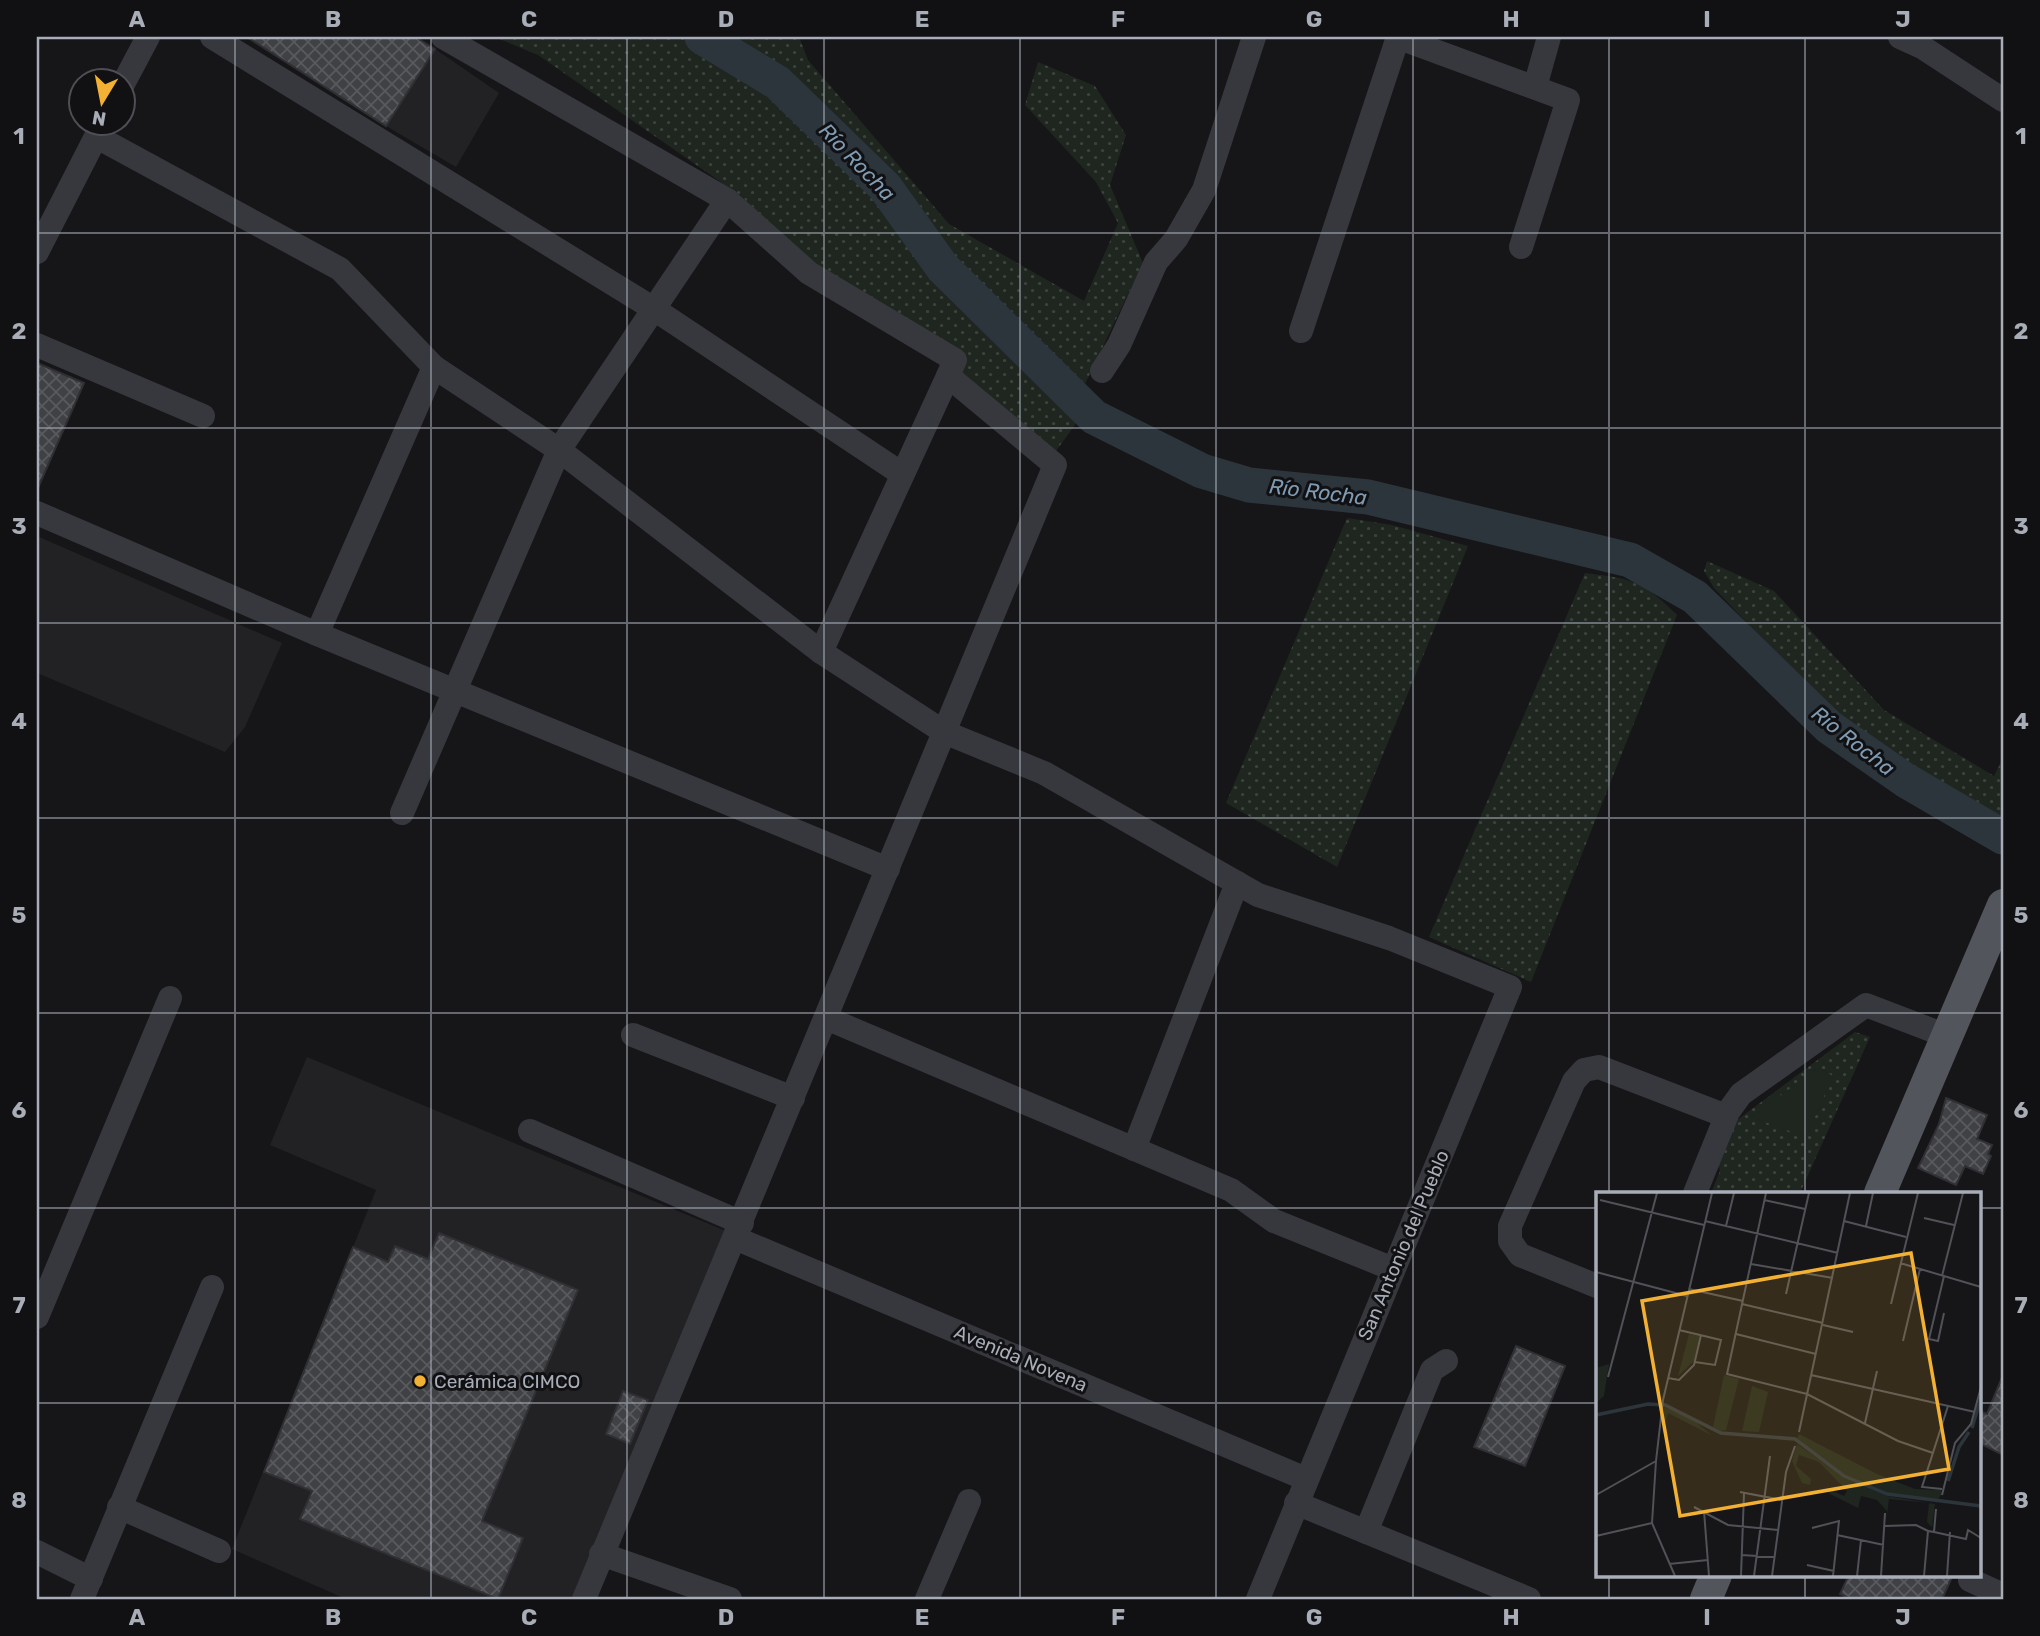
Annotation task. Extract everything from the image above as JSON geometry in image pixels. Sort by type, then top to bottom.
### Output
[{"type":"main road","points":[[1880,1192],[2003,905]]},
{"type":"main road","points":[[1706,1599],[1716,1576]]},
{"type":"street","points":[[133,66],[148,37]]},
{"type":"street","points":[[212,37],[654,309],[902,474]]},
{"type":"street","points":[[443,37],[727,200],[809,273],[956,360],[821,652]]},
{"type":"street","points":[[1102,371],[1119,345],[1156,262],[1176,239],[1204,190],[1254,37]]},
{"type":"street","points":[[1301,331],[1398,37],[1568,100],[1521,247]]},
{"type":"street","points":[[1535,87],[1549,37]]},
{"type":"street","points":[[1900,37],[1922,47],[2003,100]]},
{"type":"street","points":[[37,252],[97,136]]},
{"type":"street","points":[[110,136],[340,269],[434,368],[559,450],[821,652],[944,732],[1044,774],[1237,883],[1134,1149]]},
{"type":"street","points":[[402,813],[559,450],[727,200]]},
{"type":"street","points":[[37,345],[203,416]]},
{"type":"street","points":[[317,634],[434,368]]},
{"type":"street","points":[[584,1599],[1055,465],[948,376]]},
{"type":"street","points":[[37,513],[317,634],[888,869]]},
{"type":"street","name":"San Antonio del Pueblo","points":[[1237,883],[1258,895],[1390,939],[1510,986],[1258,1599]]},
{"type":"street","points":[[37,1317],[170,998]]},
{"type":"street","points":[[1695,1192],[1726,1116],[1741,1094],[1866,1005],[1947,1036]]},
{"type":"street","points":[[826,1018],[1231,1190],[1274,1221],[1393,1269]]},
{"type":"street","points":[[633,1035],[793,1098]]},
{"type":"street","points":[[1596,1286],[1520,1255],[1510,1241],[1510,1226],[1573,1081],[1584,1070],[1598,1068],[1726,1116]]},
{"type":"street","name":"Avenida Novena","points":[[530,1131],[739,1231],[1306,1479]]},
{"type":"street","points":[[37,1552],[86,1589],[212,1287]]},
{"type":"street","points":[[1366,1532],[1432,1370],[1446,1362]]},
{"type":"street","points":[[927,1599],[969,1501]]},
{"type":"street","points":[[1296,1503],[1529,1599]]},
{"type":"street","points":[[119,1507],[219,1551]]},
{"type":"street","points":[[601,1554],[730,1599]]},
{"type":"street","points":[[1970,1580],[2003,1595]]},
{"type":"shaded area","points":[[495,37],[687,37],[768,90],[877,189],[928,266],[1080,418],[1056,451],[958,374],[967,356],[817,267],[741,196],[538,55]]},
{"type":"shaded area","points":[[726,37],[799,37],[808,60],[949,224],[1084,301],[1118,223],[1096,182],[1025,105],[1038,62],[1095,86],[1126,135],[1110,185],[1143,263],[1085,384],[937,239],[901,184],[790,76]]},
{"type":"shaded area","points":[[435,49],[499,93],[456,167],[386,126]]},
{"type":"shaded area","points":[[1347,518],[1392,525],[1468,546],[1337,867],[1226,803]]},
{"type":"shaded area","points":[[37,536],[282,643],[245,727],[225,752],[37,673]]},
{"type":"shaded area","points":[[1707,561],[1774,591],[1884,710],[1994,776],[2003,758],[2003,820],[1977,808],[1837,718],[1714,588],[1704,571]]},
{"type":"shaded area","points":[[1585,573],[1614,577],[1636,584],[1655,595],[1677,615],[1531,982],[1429,937]]},
{"type":"shaded area","points":[[1855,1032],[1870,1037],[1800,1192],[1711,1192],[1720,1171],[1717,1159],[1733,1123]]},
{"type":"shaded area","name":"Cerámica CIMCO","points":[[307,1057],[726,1231],[572,1599],[346,1599],[232,1549],[376,1190],[270,1145]]},
{"type":"shaded area","points":[[1818,1068],[1833,1076],[1806,1137],[1751,1117]]},
{"type":"building","points":[[247,37],[415,37],[435,49],[386,126]]},
{"type":"building","points":[[37,363],[84,383],[37,490]]},
{"type":"building","points":[[1946,1098],[1987,1115],[1977,1139],[1992,1145],[1988,1154],[1991,1156],[1983,1174],[1965,1166],[1956,1185],[1918,1168],[1939,1124]]},
{"type":"building","name":"Cerámica CIMCO","points":[[439,1233],[578,1290],[482,1521],[523,1538],[498,1599],[300,1519],[312,1491],[264,1472],[353,1247],[388,1262],[395,1246],[428,1259]]},
{"type":"building","points":[[1516,1346],[1565,1366],[1525,1466],[1474,1447]]},
{"type":"building","points":[[2003,1375],[2003,1455],[1980,1444],[1980,1411],[1987,1414]]},
{"type":"building","points":[[623,1391],[648,1400],[630,1444],[606,1434]]},
{"type":"building","points":[[1849,1576],[1953,1576],[1942,1599],[1851,1599],[1840,1594]]},
{"type":"waterway","name":"Río Rocha","points":[[702,37],[778,83],[885,187],[943,268],[1094,417],[1202,471],[1249,485],[1368,497],[1630,560],[1695,597],[1829,727],[1905,780],[2003,837]]},
{"type":"place","name":"Cerámica CIMCO","points":[[420,1381]]}]
